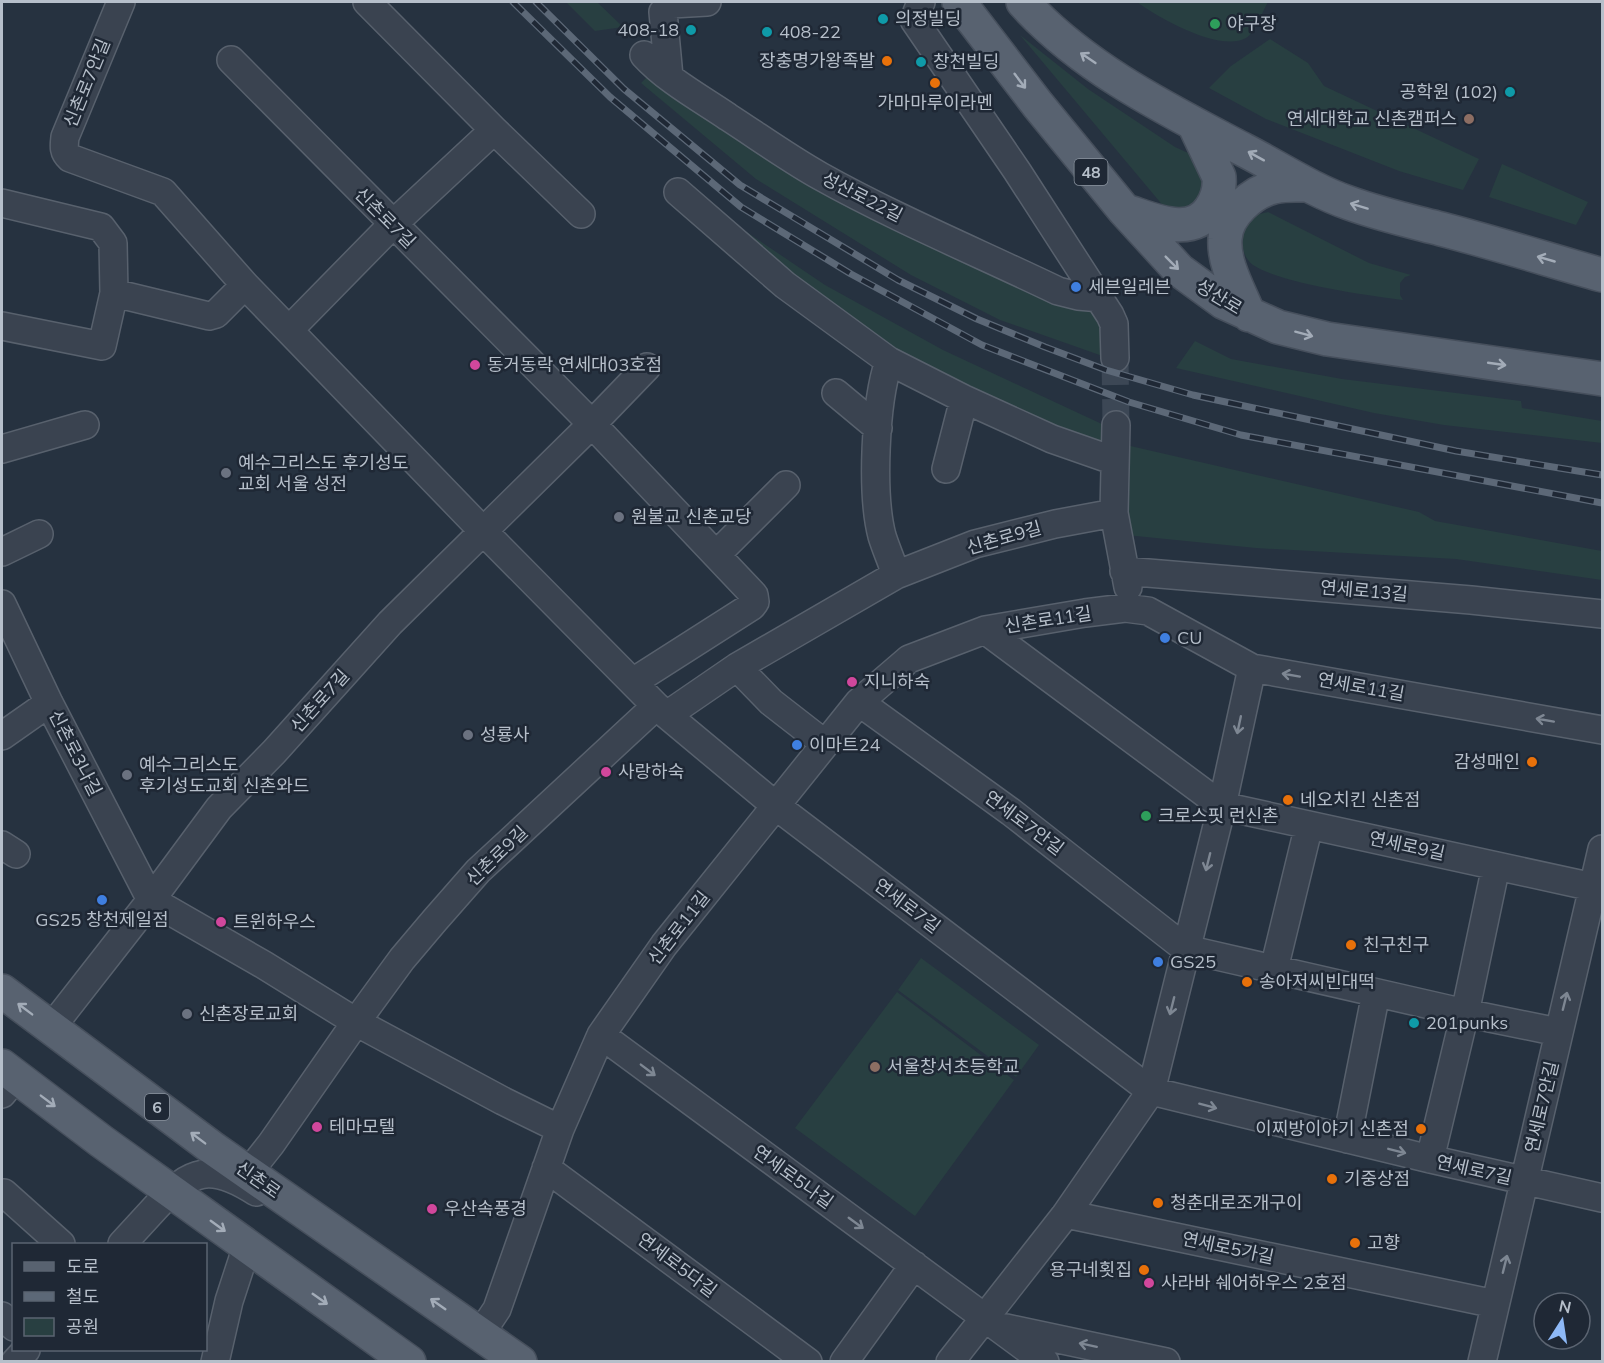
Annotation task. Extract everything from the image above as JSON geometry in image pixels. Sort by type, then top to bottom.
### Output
[{"type":"main road","name":"성산로","points":[[959,2],[1038,105],[1124,210],[1169,260],[1191,280],[1229,305],[1278,327],[1327,339],[1602,379]]},
{"type":"main road","points":[[1023,2],[1041,21],[1080,53],[1145,97],[1307,185],[1349,203],[1401,219],[1602,275]]},
{"type":"main road","points":[[1124,210],[1168,224],[1189,224],[1206,215],[1215,201],[1220,185],[1219,177],[1194,124]]},
{"type":"main road","points":[[1249,315],[1227,257],[1225,240],[1230,220],[1245,203],[1273,187],[1307,185]]},
{"type":"main road","name":"신촌로","points":[[2,991],[248,1173],[520,1362]]},
{"type":"main road","points":[[6,1079],[171,1191],[409,1362]]},
{"type":"street","name":"신촌로7안길","points":[[121,2],[65,137],[66,154],[70,158],[163,192],[246,285],[483,531]]},
{"type":"street","points":[[367,2],[581,214]]},
{"type":"street","points":[[669,77],[663,12],[672,4],[707,2]]},
{"type":"street","points":[[921,2],[914,20],[1101,298],[1114,324],[1115,358]]},
{"type":"street","name":"성산로22길","points":[[644,55],[669,77],[771,147],[822,176],[1058,291],[1101,298]]},
{"type":"street","name":"신촌로7길","points":[[231,60],[392,225],[592,424],[754,595],[755,602],[633,682]]},
{"type":"street","points":[[290,330],[392,225],[494,130]]},
{"type":"street","points":[[678,192],[785,285],[889,361],[964,399],[1052,439],[1115,461]]},
{"type":"street","points":[[2,203],[101,227],[113,243],[114,293],[102,346],[2,326]]},
{"type":"street","points":[[114,293],[209,316],[216,314],[246,285]]},
{"type":"street","points":[[889,361],[882,391],[876,471],[882,535],[896,575]]},
{"type":"street","name":"신촌로7길","points":[[51,1028],[219,808],[390,623],[647,367]]},
{"type":"street","points":[[836,393],[878,428]]},
{"type":"street","points":[[946,469],[964,399]]},
{"type":"street","points":[[2,449],[85,425]]},
{"type":"street","points":[[1116,425],[1114,513],[1133,609]]},
{"type":"street","points":[[717,554],[786,484]]},
{"type":"street","name":"신촌로9길","points":[[248,1173],[402,959],[478,871],[661,711],[896,575],[975,544],[1055,524],[1114,513]]},
{"type":"street","points":[[483,531],[661,711]]},
{"type":"street","points":[[2,552],[39,534]]},
{"type":"street","name":"연세로13길","points":[[1124,571],[1471,600],[1602,614]]},
{"type":"street","name":"신촌로3나길","points":[[2,604],[151,900]]},
{"type":"street","name":"신촌로11길","points":[[481,1333],[497,1309],[560,1129],[601,1035],[664,945],[859,702],[909,659],[985,630],[1085,613],[1133,609]]},
{"type":"street","name":"연세로11길","points":[[1133,609],[1148,611],[1252,668],[1602,730]]},
{"type":"street","name":"연세로9길","points":[[985,630],[1222,806],[1598,888]]},
{"type":"street","points":[[737,667],[771,702],[825,744]]},
{"type":"street","points":[[951,1362],[991,1322],[1151,1091],[1222,806],[1252,668]]},
{"type":"street","name":"연세로7안길","points":[[859,702],[1011,812],[1186,949],[1464,1013],[1558,1032]]},
{"type":"street","points":[[2,736],[50,703]]},
{"type":"street","name":"연세로7길","points":[[661,711],[776,806],[1151,1091],[1602,1198]]},
{"type":"street","points":[[1274,969],[1309,825]]},
{"type":"street","points":[[1598,888],[1602,849]]},
{"type":"street","points":[[1430,1159],[1496,866]]},
{"type":"street","name":"연세로7안길","points":[[1525,1181],[1558,1032],[1598,888]]},
{"type":"street","points":[[151,900],[264,965],[356,1022],[502,1101],[560,1129]]},
{"type":"street","points":[[1347,1139],[1376,993]]},
{"type":"street","name":"연세로5나길","points":[[601,1035],[1045,1362]]},
{"type":"street","name":"연세로5다길","points":[[546,1168],[808,1362]]},
{"type":"street","points":[[124,1243],[171,1191],[196,1175],[212,1173],[238,1180],[293,1217],[315,1220]]},
{"type":"street","points":[[1482,1362],[1525,1181]]},
{"type":"street","points":[[4,1193],[59,1243]]},
{"type":"street","name":"연세로5가길","points":[[1066,1214],[1495,1304]]},
{"type":"street","points":[[215,1362],[229,1301],[247,1246]]},
{"type":"street","points":[[844,1362],[914,1265]]},
{"type":"street","name":"연세로5나길","points":[[991,1322],[1166,1362]]},
{"type":"green space","points":[[566,2],[597,2],[623,27],[595,31]]},
{"type":"green space","name":"야구장","points":[[1137,2],[1268,2],[1250,35],[1235,41],[1221,41],[1173,24]]},
{"type":"green space","points":[[1020,35],[1088,89],[1175,147],[1199,158],[1208,202],[1170,214]]},
{"type":"green space","points":[[1270,39],[1308,63],[1324,86],[1479,159],[1463,190],[1399,171],[1266,119],[1209,88],[1231,66]]},
{"type":"green space","points":[[648,76],[1098,304],[1111,359],[1000,320],[911,275],[756,179],[641,83]]},
{"type":"green space","points":[[1502,164],[1588,202],[1576,225],[1489,197]]},
{"type":"green space","points":[[1268,212],[1369,263],[1411,275],[1405,277],[1400,283],[1400,295],[1403,300],[1303,283],[1266,272],[1253,265],[1243,248],[1243,233],[1255,216]]},
{"type":"green space","points":[[723,216],[825,285],[943,350],[1104,425],[1103,452],[984,402],[835,317]]},
{"type":"green space","points":[[1195,341],[1231,359],[1342,379],[1521,401],[1522,408],[1602,421],[1602,443],[1444,425],[1374,413],[1176,368]]},
{"type":"green space","points":[[1126,445],[1419,512],[1435,521],[1602,551],[1602,580],[1456,559],[1256,548],[1126,535]]},
{"type":"green space","points":[[921,958],[1039,1045],[1016,1077],[898,990]]},
{"type":"green space","points":[[897,992],[1014,1080],[915,1216],[795,1128]]},
{"type":"tunnel","points":[[1115,358],[1116,425]]},
{"type":"railway","points":[[513,2],[610,97],[741,207],[851,274],[982,345],[1129,402],[1241,435],[1602,503]]},
{"type":"railway","points":[[536,2],[624,89],[740,185],[898,280],[977,319],[1106,370],[1193,395],[1456,451],[1602,475]]},
{"type":"place","name":"의정빌딩","points":[[883,19]]},
{"type":"place","name":"야구장","points":[[1215,24]]},
{"type":"place","name":"408-18","points":[[691,30]]},
{"type":"place","name":"408-22","points":[[767,32]]},
{"type":"place","name":"장충명가왕족발","points":[[887,61]]},
{"type":"place","name":"창천빌딩","points":[[921,62]]},
{"type":"place","name":"가마마루이라멘","points":[[935,83]]},
{"type":"place","name":"공학원 (102)","points":[[1510,92]]},
{"type":"place","name":"연세대학교 신촌캠퍼스","points":[[1469,119]]},
{"type":"place","name":"세븐일레븐","points":[[1076,287]]},
{"type":"place","name":"동거동락 연세대03호점","points":[[475,365]]},
{"type":"place","name":"예수그리스도 후기성도 교회 서울 성전","points":[[226,473]]},
{"type":"place","name":"원불교 신촌교당","points":[[619,517]]},
{"type":"place","name":"CU","points":[[1165,638]]},
{"type":"place","name":"지니하숙","points":[[852,682]]},
{"type":"place","name":"성룡사","points":[[468,735]]},
{"type":"place","name":"이마트24","points":[[797,745]]},
{"type":"place","name":"감성매인","points":[[1532,762]]},
{"type":"place","name":"사랑하숙","points":[[606,772]]},
{"type":"place","name":"예수그리스도 후기성도교회 신촌와드","points":[[127,775]]},
{"type":"place","name":"네오치킨 신촌점","points":[[1288,800]]},
{"type":"place","name":"크로스핏 런신촌","points":[[1146,816]]},
{"type":"place","name":"GS25 창천제일점","points":[[102,900]]},
{"type":"place","name":"트윈하우스","points":[[221,922]]},
{"type":"place","name":"친구친구","points":[[1351,945]]},
{"type":"place","name":"GS25","points":[[1158,962]]},
{"type":"place","name":"송아저씨빈대떡","points":[[1247,982]]},
{"type":"place","name":"신촌장로교회","points":[[187,1014]]},
{"type":"place","name":"201punks","points":[[1414,1023]]},
{"type":"place","name":"서울창서초등학교","points":[[875,1067]]},
{"type":"place","name":"테마모텔","points":[[317,1127]]},
{"type":"place","name":"이찌방이야기 신촌점","points":[[1421,1129]]},
{"type":"place","name":"기중상점","points":[[1332,1179]]},
{"type":"place","name":"청춘대로조개구이","points":[[1158,1203]]},
{"type":"place","name":"우산속풍경","points":[[432,1209]]},
{"type":"place","name":"고향","points":[[1355,1243]]},
{"type":"place","name":"용구네횟집","points":[[1144,1270]]},
{"type":"place","name":"사라바 쉐어하우스 2호점","points":[[1149,1283]]}]
